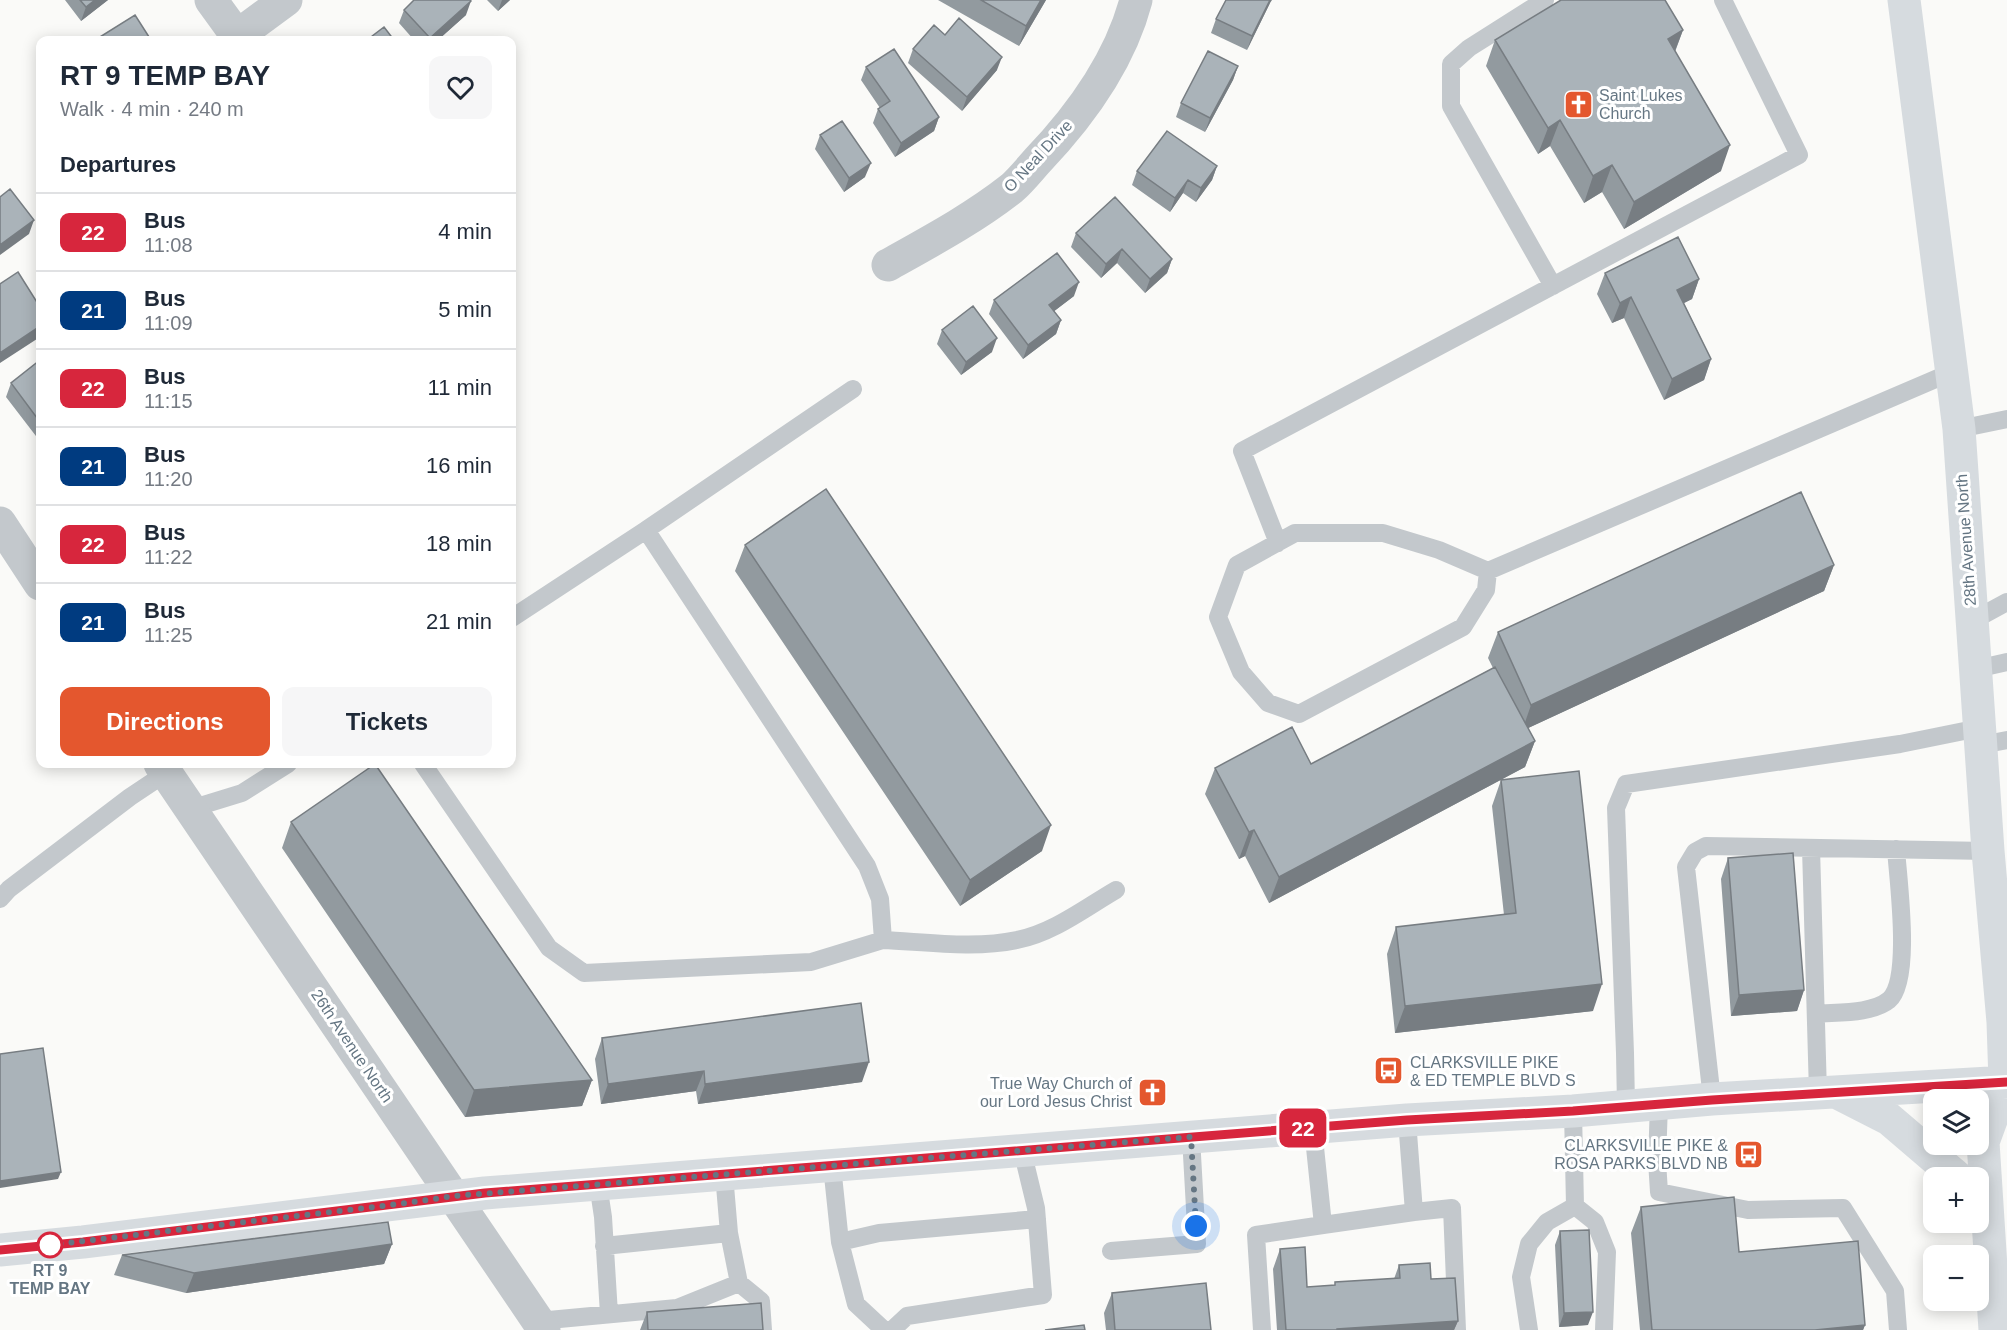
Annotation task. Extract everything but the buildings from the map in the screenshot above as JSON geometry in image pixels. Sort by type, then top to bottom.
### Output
[{"type":"main road","name":"28th Avenue North","points":[[1904,0],[1959,429],[1976,669],[1989,738],[1988,858],[2003,1022],[2006,1084]]},
{"type":"main road","points":[[1988,858],[2007,894]]},
{"type":"main road","points":[[0,1250],[454,1196],[598,1184],[1407,1120],[2006,1084],[1983,1142],[1983,1167]]},
{"type":"main road","points":[[1827,1093],[1889,1119],[1945,1167]]},
{"type":"main road","points":[[1985,1233],[1995,1330]]},
{"type":"street","points":[[212,0],[237,36]]},
{"type":"street","points":[[241,36],[286,0]]},
{"type":"street","name":"O Neal Drive","points":[[888,265],[956,227],[1013,187],[1060,137],[1098,85],[1131,20],[1136,0]]},
{"type":"street","points":[[0,523],[36,578]]},
{"type":"street","name":"26th Avenue North","points":[[163,768],[541,1326]]},
{"type":"lane","points":[[1545,0],[1469,48],[1451,64],[1451,106],[1553,286]]},
{"type":"lane","points":[[1278,543],[1242,451],[1799,155],[1723,0]]},
{"type":"lane","points":[[1488,571],[1486,590],[1463,627],[1299,714],[1268,703],[1241,672],[1218,617],[1237,565],[1295,533],[1383,533],[1439,550],[1488,571],[1952,372]]},
{"type":"lane","points":[[516,615],[853,389]]},
{"type":"lane","points":[[1959,429],[2007,419]]},
{"type":"lane","points":[[646,530],[867,866],[880,899],[883,940]]},
{"type":"lane","points":[[1972,621],[2007,602]]},
{"type":"lane","points":[[1976,669],[2007,662]]},
{"type":"lane","points":[[1626,1106],[1616,808],[1626,784],[1900,744],[1989,738]]},
{"type":"lane","points":[[0,899],[9,889],[130,797],[163,768]]},
{"type":"lane","points":[[190,809],[242,793],[282,768]]},
{"type":"lane","points":[[426,768],[549,948],[584,973],[811,962],[883,940],[986,944],[1018,940],[1051,928],[1116,890]]},
{"type":"lane","points":[[1712,1100],[1686,867],[1695,852],[1706,846],[1896,849],[1988,858]]},
{"type":"lane","points":[[1811,848],[1816,1014],[1827,1093]]},
{"type":"lane","points":[[1816,1014],[1865,1010],[1889,999],[1899,981],[1903,959],[1896,849]]},
{"type":"lane","points":[[1659,1104],[1657,1161],[1659,1192],[1748,1210],[1843,1208],[1895,1291],[1898,1330]]},
{"type":"lane","points":[[1573,1111],[1575,1206]]},
{"type":"lane","points":[[1407,1120],[1414,1212]]},
{"type":"lane","points":[[1313,1128],[1323,1225]]},
{"type":"lane","points":[[1111,1251],[1197,1244],[1191,1137]]},
{"type":"lane","points":[[892,1330],[907,1316],[1043,1295],[1036,1208],[1022,1150]]},
{"type":"lane","points":[[832,1166],[840,1242],[856,1304],[884,1330]]},
{"type":"lane","points":[[724,1174],[729,1233],[739,1283],[761,1301],[764,1330]]},
{"type":"lane","points":[[598,1184],[609,1314]]},
{"type":"lane","points":[[1529,1330],[1521,1277],[1529,1244],[1547,1222],[1575,1206]]},
{"type":"lane","points":[[1575,1206],[1595,1221],[1607,1252],[1604,1330]]},
{"type":"lane","points":[[1262,1330],[1256,1235],[1452,1208],[1457,1330]]},
{"type":"lane","points":[[840,1242],[879,1233],[1037,1219]]},
{"type":"lane","points":[[604,1246],[729,1233]]},
{"type":"lane","points":[[541,1326],[609,1314],[677,1308],[739,1283]]},
{"type":"bus line","name":"22","points":[[0,1250],[83,1242],[454,1196],[634,1180],[1407,1120],[2007,1082]]},
{"type":"place","name":"Saint Lukes Church","points":[[1578,104]]},
{"type":"place","name":"CLARKSVILLE PIKE & ED TEMPLE BLVD S","points":[[1389,1071]]},
{"type":"place","name":"True Way Church of our Lord Jesus Christ","points":[[1153,1092]]},
{"type":"place","name":"CLARKSVILLE PIKE & ROSA PARKS BLVD NB","points":[[1749,1154]]},
{"type":"place","name":"RT 9 TEMP BAY","points":[[50,1245]]},
{"type":"route","points":[[50,1245],[454,1196],[1191,1137],[1196,1226]]}]
